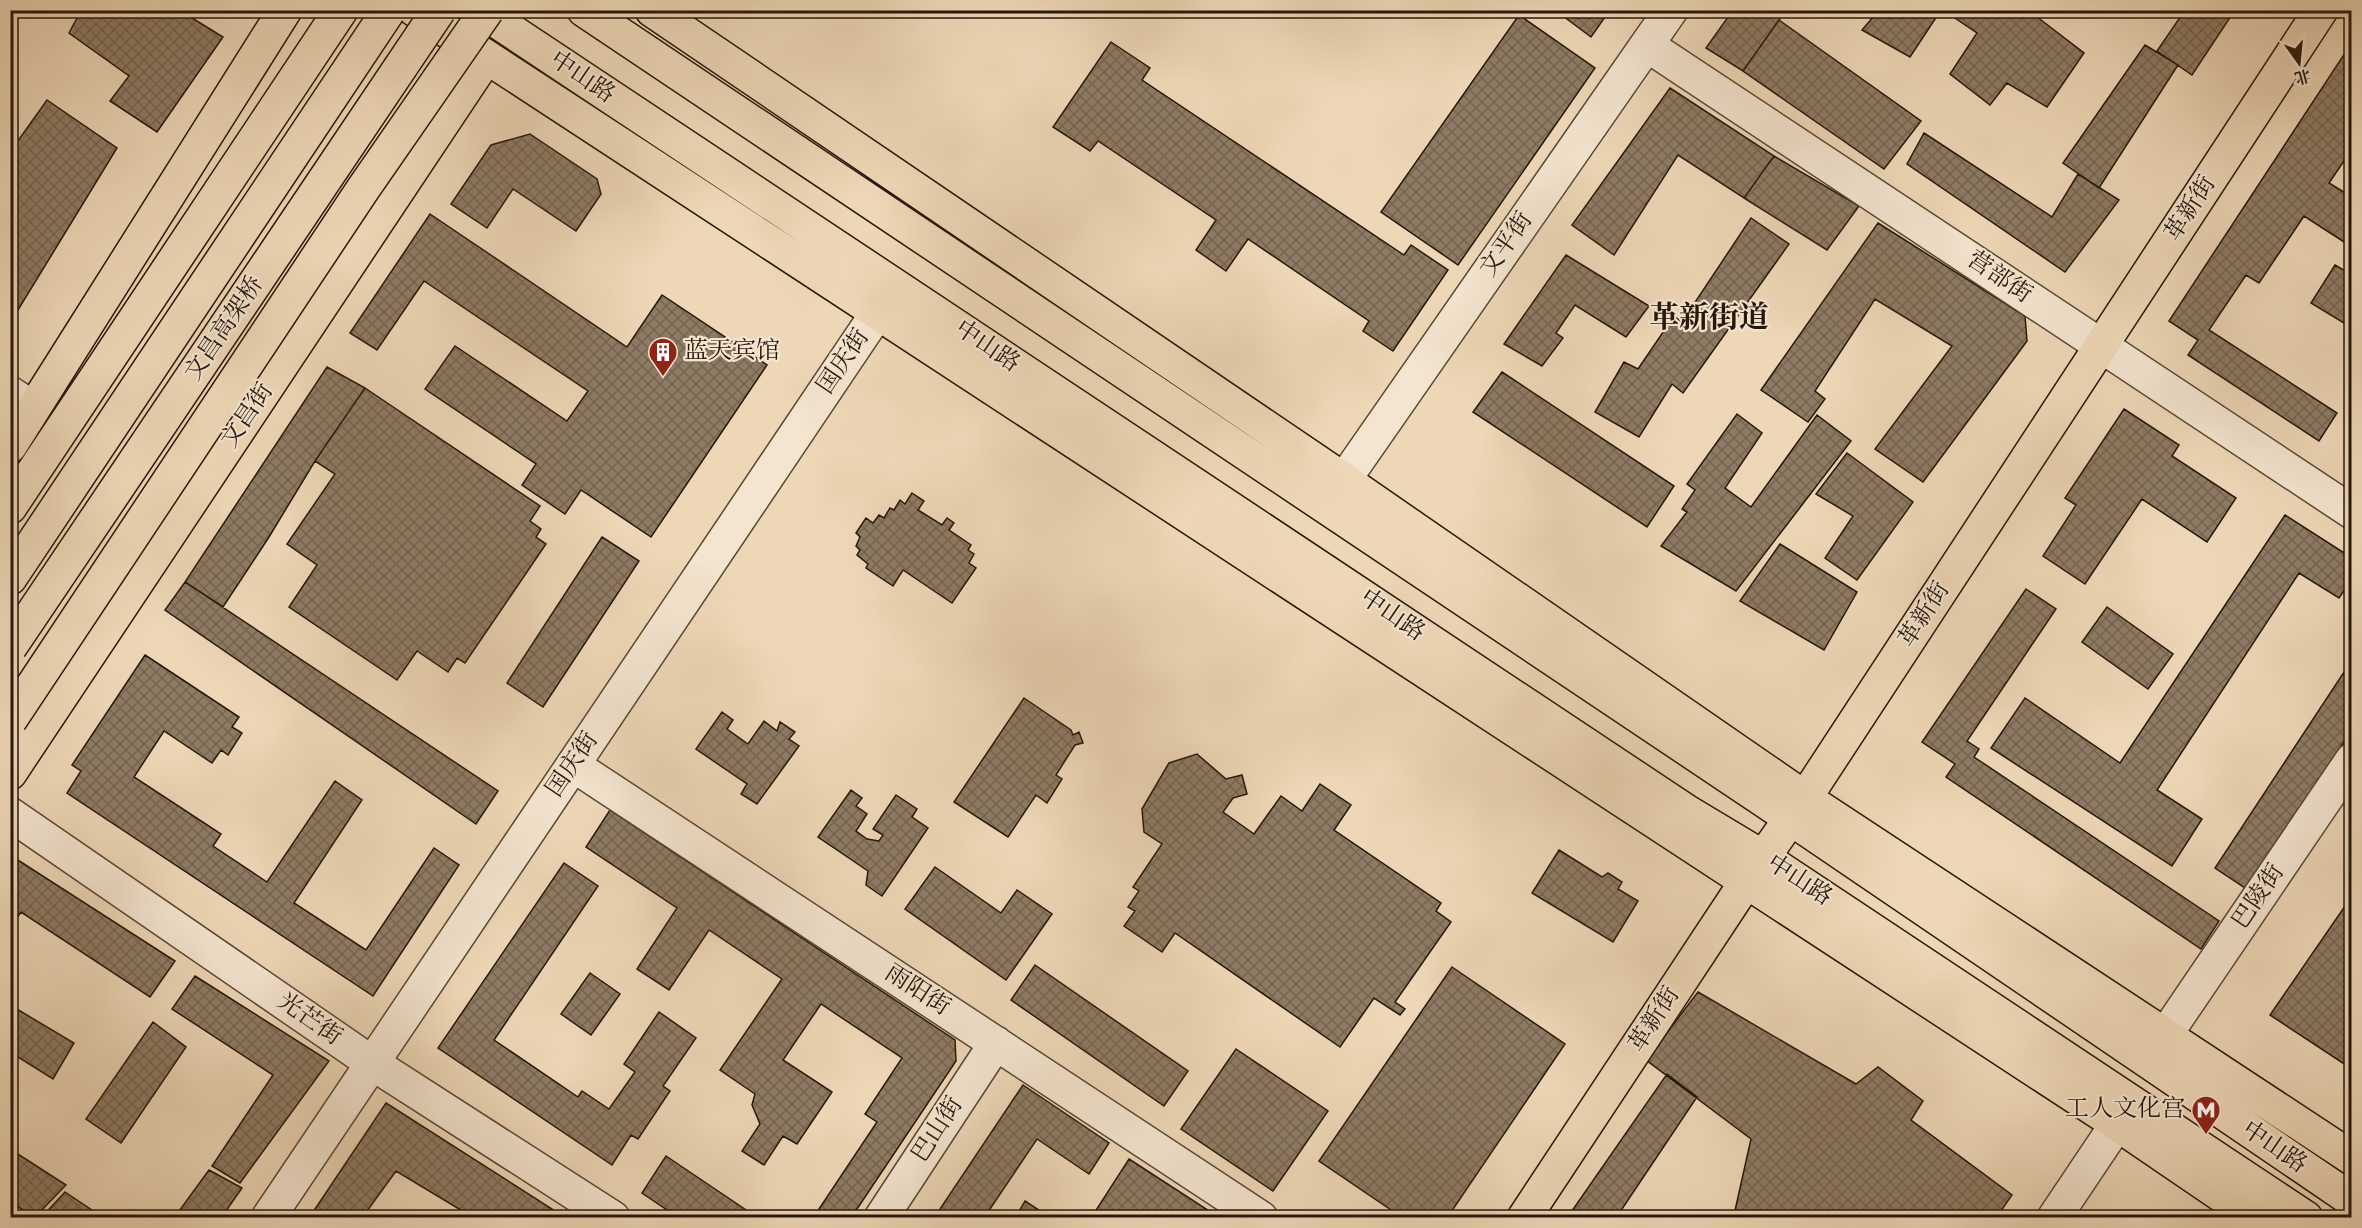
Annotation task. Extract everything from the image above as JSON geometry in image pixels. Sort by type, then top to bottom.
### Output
[{"type":"main road","points":[[10,446],[22,400],[260,54],[285,10]]},
{"type":"main road","points":[[10,507],[341,10]]},
{"type":"main road","name":"文昌高架桥","points":[[10,578],[389,10]]},
{"type":"main road","points":[[415,10],[481,29],[878,312],[1755,870],[2255,1218]]},
{"type":"main road","name":"文昌高架桥","points":[[10,647],[439,10]]},
{"type":"main road","name":"中山路","points":[[584,10],[1798,808],[2352,1200]]},
{"type":"main road","points":[[652,10],[1344,480],[1798,808],[2166,1034],[2352,1158]]},
{"type":"main road","name":"革新街","points":[[1524,1218],[1798,808],[2321,10]]},
{"type":"main road","points":[[371,112],[481,29]]},
{"type":"main road","points":[[10,720],[363,189],[481,29]]},
{"type":"main road","name":"文昌街","points":[[10,774],[481,29]]},
{"type":"main road","name":"中山路","points":[[481,29],[1669,800],[1755,870],[2306,1218]]},
{"type":"street","name":"文平街","points":[[1344,480],[1671,10]]},
{"type":"street","name":"营部街","points":[[1647,45],[2352,512]]},
{"type":"street","name":"国庆街","points":[[268,1218],[878,312]]},
{"type":"street","name":"巴陵街","points":[[2166,1034],[2352,760]]},
{"type":"street","name":"雨阳街","points":[[573,765],[1262,1218]]},
{"type":"street","name":"光芒街","points":[[10,814],[372,1063],[613,1218]]},
{"type":"street","name":"巴山街","points":[[881,1218],[996,1043]]},
{"type":"street","points":[[2054,1218],[2117,1124]]},
{"type":"building","points":[[67,10],[193,10],[192,18],[223,37],[157,132],[110,101],[129,76],[69,33],[77,18]]},
{"type":"building","points":[[1555,10],[1610,10],[1591,37]]},
{"type":"building","points":[[1733,10],[1786,10],[1743,71],[1706,48]]},
{"type":"building","points":[[1879,10],[1941,10],[1910,57],[1862,30]]},
{"type":"building","points":[[1943,10],[2028,10],[2084,53],[2047,107],[2007,83],[1990,105],[1950,74],[1977,33]]},
{"type":"building","points":[[2185,10],[2235,10],[2192,75],[2157,51]]},
{"type":"building","points":[[1519,15],[1595,68],[1458,265],[1381,212]]},
{"type":"building","points":[[1779,20],[1921,121],[1884,169],[1743,71]]},
{"type":"building","points":[[1111,42],[1150,68],[1142,80],[1404,255],[1411,245],[1448,270],[1393,351],[1363,331],[1369,321],[1248,239],[1226,271],[1196,250],[1216,220],[1098,141],[1090,151],[1053,127]]},
{"type":"building","points":[[2145,45],[2178,65],[2099,188],[2063,163]]},
{"type":"building","points":[[2345,53],[2352,57],[2352,149],[2329,183],[2352,197],[2352,247],[2304,216],[2259,283],[2246,275],[2209,330],[2337,413],[2319,441],[2188,355],[2198,340],[2169,321]]},
{"type":"building","points":[[1670,88],[1774,156],[1744,198],[1678,155],[1614,255],[1572,225]]},
{"type":"building","points":[[47,100],[117,148],[10,323],[10,152]]},
{"type":"building","points":[[1924,133],[2052,217],[2078,174],[2119,200],[2065,272],[1907,164]]},
{"type":"building","points":[[530,134],[597,179],[601,194],[576,231],[513,189],[487,228],[451,204],[491,145]]},
{"type":"building","points":[[1774,156],[1859,206],[1827,250],[1744,198]]},
{"type":"building","name":"蓝天宾馆","points":[[430,214],[627,347],[662,295],[767,365],[651,537],[581,490],[565,514],[522,485],[536,464],[425,389],[455,346],[567,421],[588,391],[424,281],[377,350],[350,333]]},
{"type":"building","points":[[1751,218],[1789,244],[1683,393],[1672,384],[1639,437],[1595,412],[1624,362],[1638,369],[1674,316],[1682,322]]},
{"type":"building","points":[[1878,223],[2025,316],[2027,341],[1923,482],[1875,449],[1952,346],[1875,299],[1815,391],[1825,399],[1808,422],[1761,390]]},
{"type":"building","points":[[1566,255],[1649,306],[1626,337],[1575,305],[1556,333],[1563,338],[1542,366],[1504,344]]},
{"type":"building","points":[[2335,265],[2352,275],[2352,328],[2311,303]]},
{"type":"building","points":[[327,367],[365,388],[315,461],[223,607],[185,582]]},
{"type":"building","points":[[1502,372],[1674,486],[1647,527],[1473,412]]},
{"type":"building","points":[[365,388],[540,506],[530,521],[541,529],[536,537],[546,544],[465,663],[457,658],[448,672],[417,651],[397,680],[289,607],[317,565],[287,544],[335,474],[315,461]]},
{"type":"building","points":[[2124,409],[2179,445],[2172,456],[2236,498],[2207,542],[2142,499],[2085,584],[2043,556],[2076,505],[2065,498]]},
{"type":"building","points":[[1737,414],[1762,433],[1725,488],[1751,507],[1817,415],[1851,441],[1736,591],[1661,546],[1687,512],[1682,509],[1695,490],[1687,484]]},
{"type":"building","points":[[1847,453],[1913,502],[1857,580],[1825,558],[1853,516],[1816,494]]},
{"type":"building","points":[[912,493],[924,501],[918,510],[942,525],[947,518],[954,523],[949,530],[971,545],[968,550],[974,554],[969,563],[976,568],[952,603],[903,570],[893,586],[866,568],[868,564],[857,555],[860,550],[856,546],[860,537],[856,533],[866,518],[873,523],[879,515],[884,518],[890,508],[894,510],[900,500],[905,504]]},
{"type":"building","points":[[2285,515],[2352,558],[2352,579],[2339,598],[2299,573],[2157,790],[2202,819],[2172,866],[1991,748],[2025,698],[2120,763]]},
{"type":"building","points":[[602,537],[639,561],[543,707],[507,683]]},
{"type":"building","points":[[1780,544],[1857,592],[1824,650],[1740,601]]},
{"type":"building","points":[[185,582],[498,791],[476,824],[165,610]]},
{"type":"building","points":[[2026,589],[2056,609],[1967,741],[1979,749],[1974,757],[2219,921],[2201,949],[1946,777],[1955,764],[1922,742]]},
{"type":"building","points":[[2107,607],[2173,654],[2148,689],[2082,642]]},
{"type":"building","points":[[145,655],[239,717],[232,727],[242,733],[228,755],[221,750],[212,763],[164,731],[134,777],[221,834],[213,846],[267,882],[335,781],[362,800],[294,903],[366,950],[434,848],[459,865],[373,996],[67,793],[81,771],[72,765]]},
{"type":"building","points":[[2352,660],[2352,730],[2245,888],[2215,868]]},
{"type":"building","points":[[1024,698],[1071,730],[1073,735],[1079,732],[1083,743],[1075,745],[1056,775],[1062,779],[1047,803],[1036,795],[1008,837],[954,802]]},
{"type":"building","points":[[722,712],[733,720],[727,729],[748,744],[764,721],[777,731],[780,722],[795,732],[789,739],[799,746],[757,804],[741,794],[747,784],[696,749]]},
{"type":"building","points":[[1197,754],[1226,779],[1242,775],[1247,794],[1233,798],[1223,812],[1254,834],[1281,796],[1302,811],[1320,784],[1351,805],[1334,830],[1441,903],[1436,911],[1451,922],[1395,1002],[1405,1009],[1400,1015],[1374,998],[1340,1047],[1175,933],[1162,952],[1124,926],[1135,911],[1128,907],[1139,891],[1133,887],[1162,844],[1144,832],[1142,809],[1169,763]]},
{"type":"building","points":[[851,790],[862,798],[856,806],[867,814],[856,831],[867,839],[879,841],[883,835],[873,829],[896,795],[917,809],[912,817],[928,828],[882,896],[866,885],[868,871],[818,837]]},
{"type":"building","points":[[610,810],[955,1040],[956,1061],[851,1218],[813,1218],[877,1122],[865,1114],[902,1058],[821,1004],[783,1060],[832,1092],[797,1144],[783,1136],[764,1165],[742,1151],[760,1124],[752,1105],[755,1094],[720,1070],[782,979],[709,930],[669,990],[637,969],[677,908],[586,847]]},
{"type":"building","points":[[1559,850],[1602,877],[1608,873],[1622,882],[1618,889],[1638,901],[1613,942],[1532,893]]},
{"type":"building","points":[[10,855],[175,961],[150,997],[21,912],[10,928]]},
{"type":"building","points":[[564,863],[598,886],[494,1040],[578,1097],[582,1091],[609,1109],[635,1072],[624,1064],[659,1012],[696,1038],[663,1086],[670,1091],[638,1139],[631,1135],[612,1165],[438,1048]]},
{"type":"building","points":[[935,867],[1001,913],[1017,890],[1052,914],[1006,980],[905,909]]},
{"type":"building","points":[[2352,896],[2352,1069],[2270,1015]]},
{"type":"building","points":[[1035,965],[1188,1071],[1164,1106],[1011,1000]]},
{"type":"building","points":[[1452,967],[1565,1044],[1447,1218],[1403,1218],[1319,1161]]},
{"type":"building","points":[[590,973],[620,994],[591,1035],[561,1014]]},
{"type":"building","points":[[195,976],[329,1061],[240,1183],[212,1166],[273,1075],[172,1009]]},
{"type":"building","points":[[1698,992],[1856,1084],[1878,1067],[1923,1101],[1911,1120],[2012,1195],[1996,1218],[1738,1218],[1734,1215],[1751,1139],[1646,1060]]},
{"type":"building","points":[[10,1005],[74,1043],[53,1079],[10,1052]]},
{"type":"building","points":[[153,1022],[186,1047],[121,1143],[86,1119]]},
{"type":"building","points":[[1236,1049],[1328,1111],[1273,1191],[1181,1129]]},
{"type":"building","points":[[1667,1074],[1697,1097],[1616,1218],[1567,1218]]},
{"type":"building","points":[[1023,1085],[1109,1143],[1089,1174],[1037,1139],[984,1218],[934,1218]]},
{"type":"building","points":[[386,1103],[566,1218],[474,1218],[396,1171],[362,1218],[309,1218]]},
{"type":"building","points":[[10,1149],[66,1185],[35,1217],[10,1202]]},
{"type":"building","points":[[666,1156],[758,1218],[679,1218],[642,1193]]},
{"type":"building","points":[[1129,1159],[1220,1218],[1091,1218]]},
{"type":"building","points":[[209,1170],[242,1188],[221,1218],[174,1218]]},
{"type":"building","points":[[65,1192],[104,1218],[41,1218]]},
{"type":"building","points":[[1025,1201],[1051,1218],[1015,1218]]},
{"type":"place","name":"蓝天宾馆","points":[[663,378]]},
{"type":"place","name":"工人文化宫","points":[[2206,1136]]},
{"type":"district","name":"革新街道","points":[[1709,319]]}]
